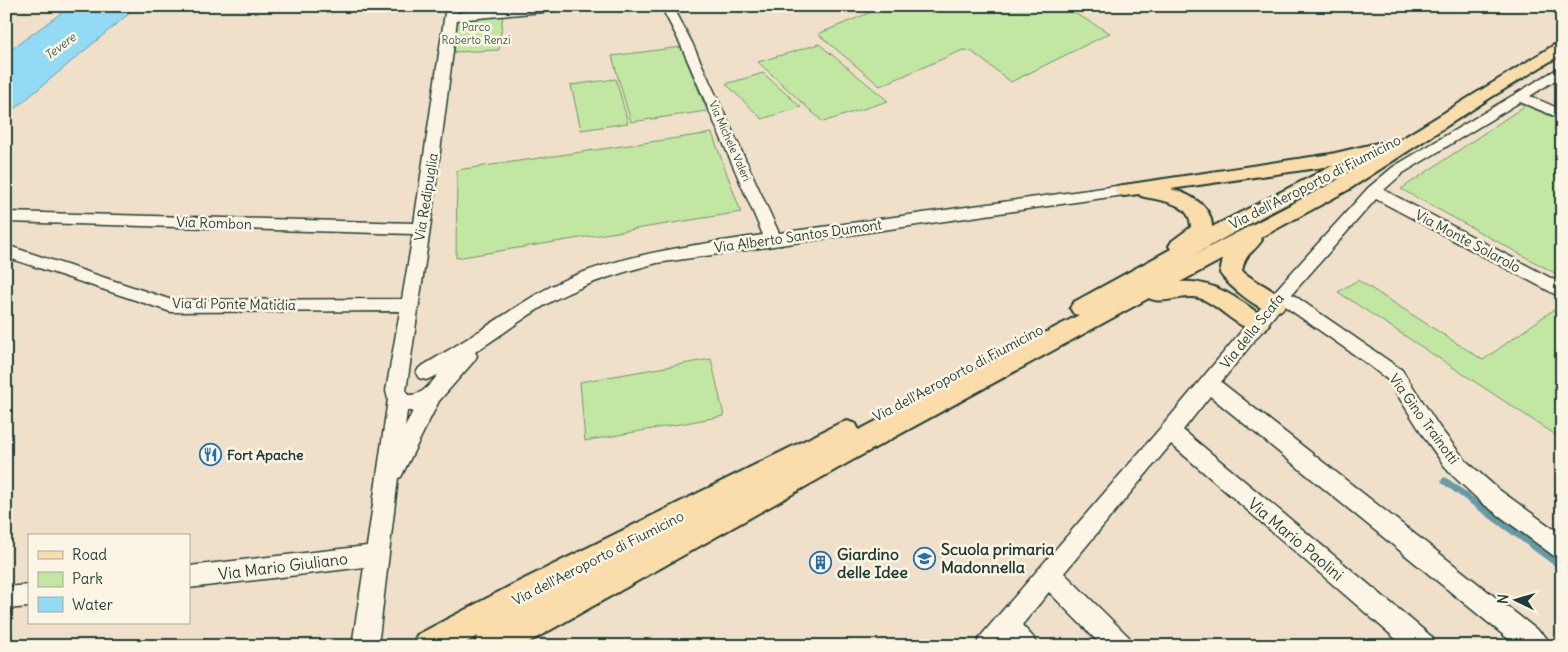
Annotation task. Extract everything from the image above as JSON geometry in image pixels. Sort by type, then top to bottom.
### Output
[{"type":"main road","name":"Via dell'Aeroporto di Fiumicino","points":[[428,646],[529,608],[841,453],[1116,308],[1342,186],[1484,94],[1562,47]]},
{"type":"main road","name":"Via dell'Aeroporto di Fiumicino","points":[[490,646],[529,608],[830,441],[1098,299],[1260,209],[1484,94]]},
{"type":"main road","points":[[1124,190],[1331,160],[1382,148]]},
{"type":"main road","points":[[1124,190],[1162,193],[1185,201],[1200,218],[1200,228],[1163,262]]},
{"type":"main road","points":[[1268,226],[1234,256],[1231,273],[1242,284],[1277,300]]},
{"type":"main road","points":[[1116,308],[1172,290],[1190,288],[1216,295],[1256,324]]},
{"type":"street","points":[[452,12],[563,6]]},
{"type":"street","name":"Via Michele Valeri","points":[[667,6],[686,43],[774,238]]},
{"type":"street","name":"Via Redipuglia","points":[[365,646],[402,355],[448,54],[452,12]]},
{"type":"street","name":"Via della Scafa","points":[[989,646],[1170,432],[1256,324],[1374,191],[1398,170],[1562,70]]},
{"type":"street","points":[[1519,96],[1562,115]]},
{"type":"street","name":"Via Alberto Santos Dumont","points":[[489,334],[554,292],[589,276],[656,257],[774,238],[1124,190]]},
{"type":"street","name":"Via Monte Solarolo","points":[[1374,191],[1562,292]]},
{"type":"street","name":"Via Rombon","points":[[6,217],[422,229]]},
{"type":"street","name":"Via di Ponte Matidia","points":[[6,251],[171,306],[410,305]]},
{"type":"street","name":"Via Gino Trainotti","points":[[1277,300],[1372,356],[1395,375],[1433,434],[1457,466],[1490,496],[1562,548]]},
{"type":"street","points":[[489,334],[452,371],[433,394],[413,404],[402,402],[397,393],[406,378],[425,373],[489,334]]},
{"type":"street","points":[[386,484],[433,394],[437,381],[435,377],[425,373],[402,355]]},
{"type":"street","points":[[1209,384],[1537,646]]},
{"type":"street","name":"Via Mario Paolini","points":[[1170,432],[1423,646]]},
{"type":"street","name":"Via Mario Giuliano","points":[[190,577],[377,555]]},
{"type":"street","points":[[1049,575],[1120,646]]},
{"type":"street","points":[[6,598],[28,596]]},
{"type":"street","points":[[1006,625],[1024,646]]},
{"type":"green space","points":[[886,6],[1062,6],[1110,33],[1011,82],[971,51],[963,50],[880,86],[818,34]]},
{"type":"green space","name":"Parco Roberto Renzi","points":[[503,14],[499,50],[454,52],[457,18]]},
{"type":"green space","points":[[819,44],[888,101],[823,122],[758,62]]},
{"type":"green space","points":[[681,47],[707,111],[631,122],[612,56]]},
{"type":"green space","points":[[763,73],[801,107],[762,119],[726,84]]},
{"type":"green space","points":[[616,79],[628,123],[581,130],[571,85]]},
{"type":"green space","points":[[1526,105],[1562,121],[1562,277],[1401,189]]},
{"type":"green space","points":[[712,133],[741,212],[456,258],[457,170]]},
{"type":"green space","points":[[1358,280],[1483,360],[1553,310],[1562,314],[1562,439],[1338,292]]},
{"type":"green space","points":[[711,359],[724,416],[585,441],[580,382]]},
{"type":"water","name":"Tevere","points":[[71,6],[138,6],[6,116],[6,53]]},
{"type":"waterway","points":[[1445,481],[1562,567]]},
{"type":"place","name":"Fort Apache","points":[[211,455]]},
{"type":"place","name":"Scuola primaria Madonnella","points":[[925,558]]},
{"type":"place","name":"Giardino delle Idee","points":[[821,563]]}]
